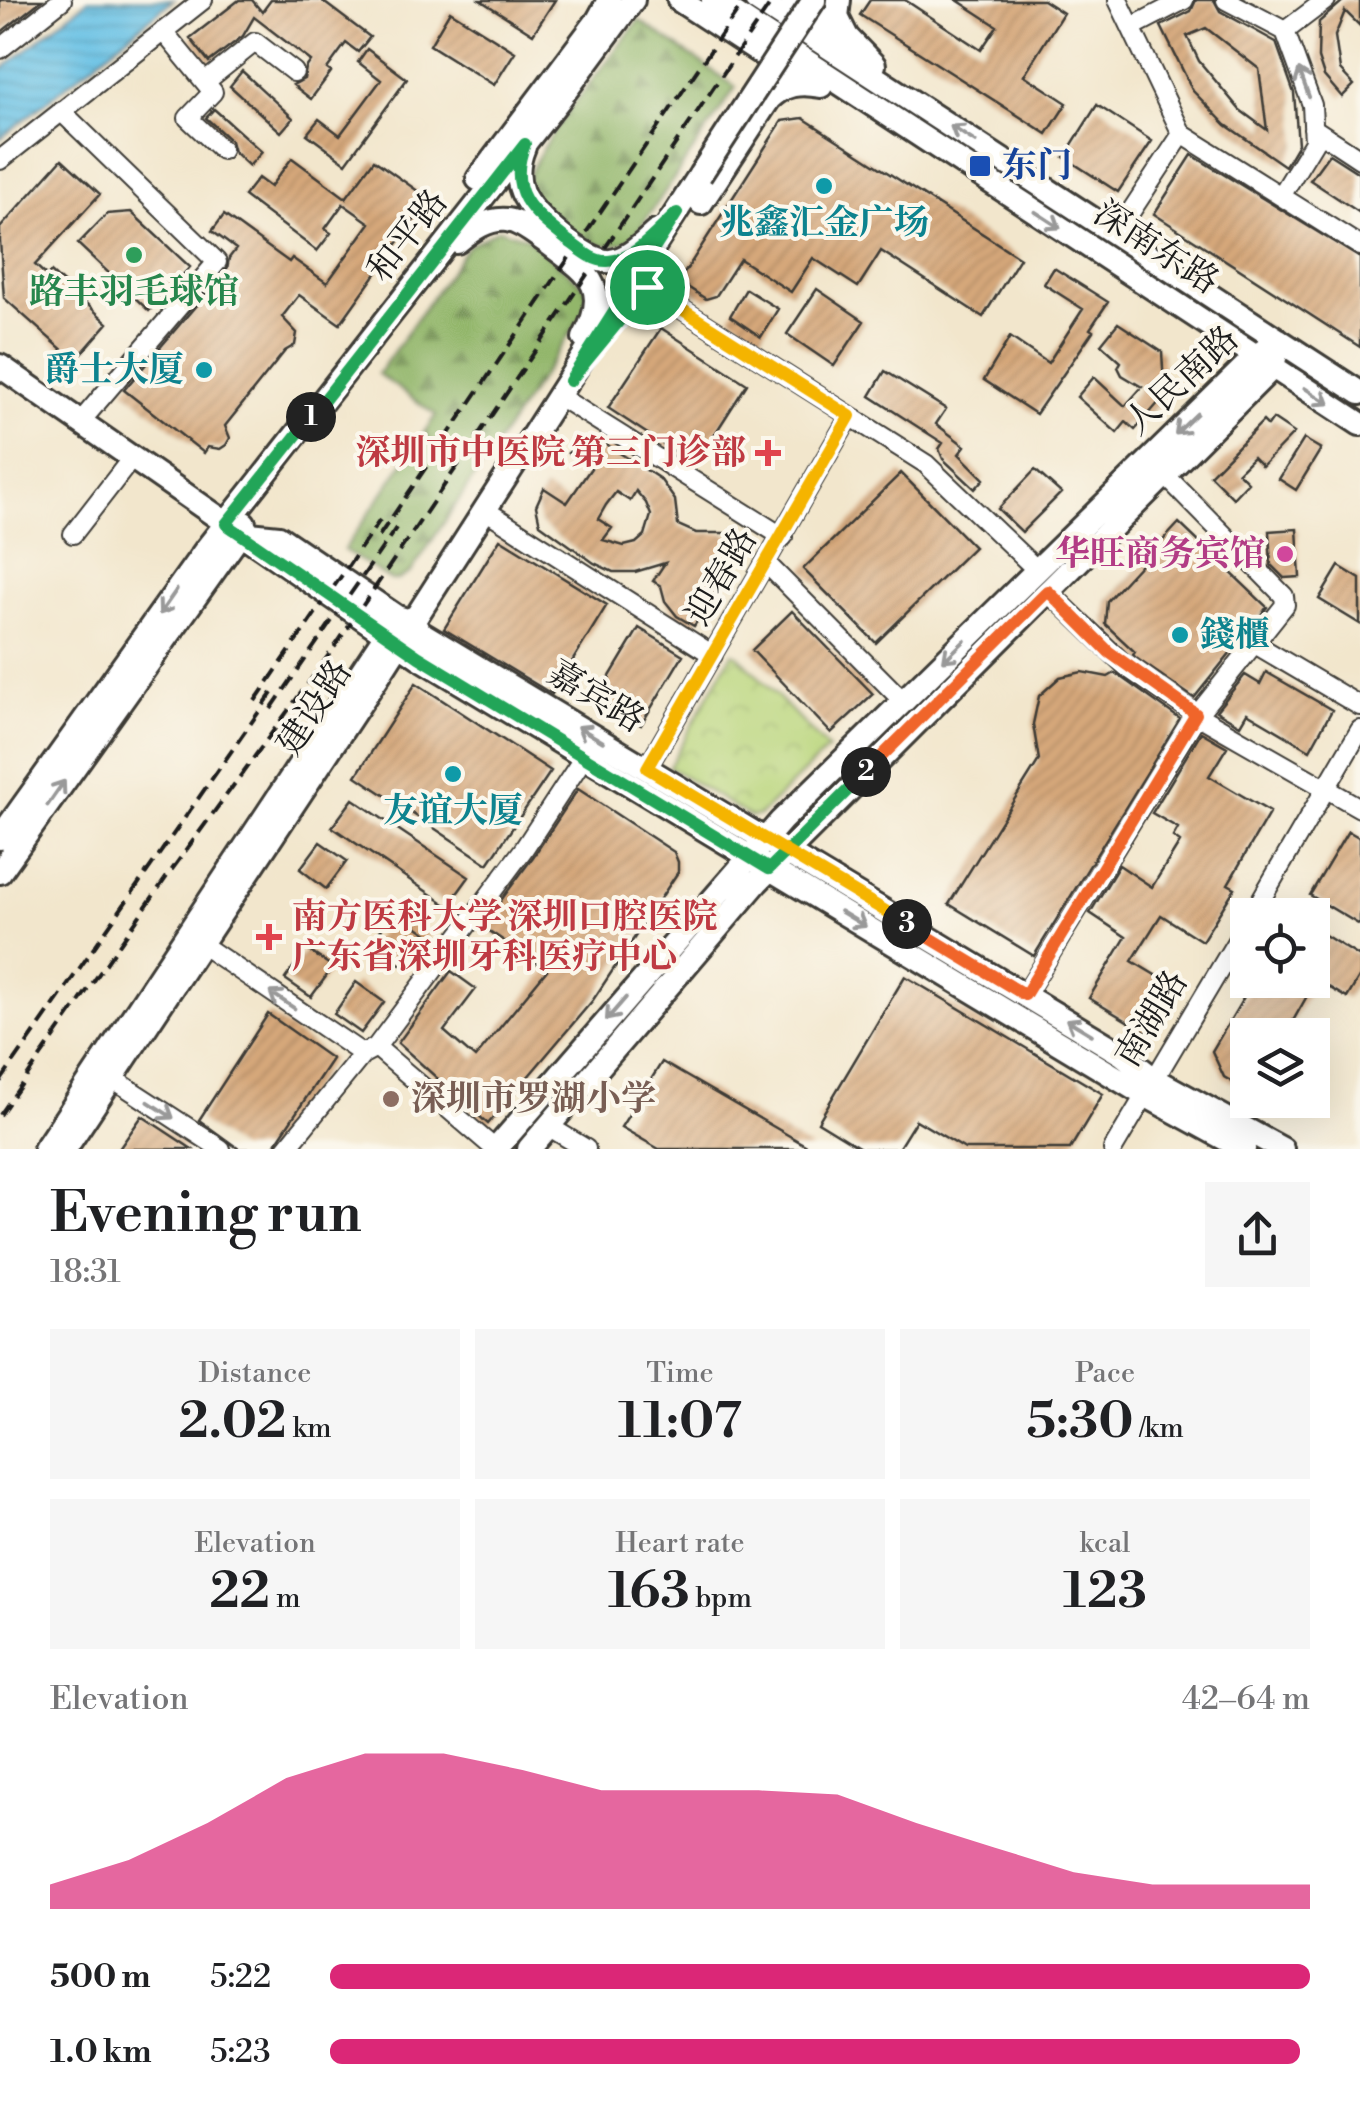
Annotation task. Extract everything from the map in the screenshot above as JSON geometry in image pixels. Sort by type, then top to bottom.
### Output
[{"type":"main road","points":[[436,257],[458,207],[598,20],[608,0]]},
{"type":"main road","name":"和平路","points":[[0,838],[234,523],[633,0]]},
{"type":"main road","points":[[679,0],[791,73],[879,109]]},
{"type":"main road","name":"深南东路","points":[[713,0],[1360,424]]},
{"type":"main road","name":"深南东路","points":[[756,0],[1360,393]]},
{"type":"main road","points":[[792,0],[846,38],[900,93]]},
{"type":"main road","name":"建设路","points":[[44,1149],[379,642],[414,617],[486,510],[814,0]]},
{"type":"main road","points":[[839,0],[837,18],[846,38]]},
{"type":"main road","points":[[565,389],[647,287],[769,99],[785,86],[821,86]]},
{"type":"main road","points":[[525,144],[518,172],[527,204],[596,260],[609,262],[630,253],[677,213]]},
{"type":"main road","points":[[436,257],[477,228],[506,220],[518,223],[543,240],[593,281],[596,312],[546,418]]},
{"type":"main road","name":"人民南路","points":[[529,1149],[769,869],[1165,475],[1279,340]]},
{"type":"main road","name":"嘉宾路","points":[[0,350],[234,523],[379,642],[584,757],[756,847],[786,852],[1122,1054],[1149,1087],[1282,1149]]},
{"type":"main road","name":"人民南路","points":[[495,1149],[756,847],[1037,570],[1264,361]]},
{"type":"main road","name":"嘉宾路","points":[[0,366],[234,523],[279,536],[397,617],[414,617],[414,625],[421,633],[647,768],[756,847],[769,869],[1149,1087],[1244,1149]]},
{"type":"main road","name":"和平路","points":[[0,872],[234,523]]},
{"type":"main road","name":"建设路","points":[[65,1149],[201,944],[379,642]]},
{"type":"street","points":[[0,48],[62,0]]},
{"type":"street","points":[[0,160],[203,0]]},
{"type":"street","points":[[1118,0],[1182,134],[1360,246]]},
{"type":"street","points":[[1132,27],[1184,0]]},
{"type":"street","points":[[1226,0],[1285,32],[1312,105],[1314,142],[1281,196]]},
{"type":"street","points":[[1285,32],[1326,0]]},
{"type":"street","points":[[163,32],[213,92],[188,118],[222,150]]},
{"type":"street","points":[[204,82],[255,42],[294,72]]},
{"type":"street","points":[[61,111],[218,262],[88,413]]},
{"type":"street","points":[[1313,128],[1360,159]]},
{"type":"street","points":[[1116,234],[1182,134]]},
{"type":"street","points":[[647,287],[926,464],[1037,570]]},
{"type":"street","points":[[565,389],[783,537]]},
{"type":"street","name":"迎春路","points":[[647,768],[850,416]]},
{"type":"street","points":[[72,534],[132,458]]},
{"type":"street","points":[[1025,995],[1196,714],[1283,608],[1284,596],[1165,475]]},
{"type":"street","points":[[486,510],[714,655]]},
{"type":"street","points":[[767,564],[903,701]]},
{"type":"street","points":[[1048,591],[1109,652],[1196,714],[1360,808]]},
{"type":"street","points":[[1255,644],[1360,706]]},
{"type":"street","points":[[1262,898],[1360,730]]},
{"type":"street","points":[[286,1149],[369,1051],[523,850],[584,757]]},
{"type":"street","points":[[201,944],[369,1051],[495,1149]]},
{"type":"street","name":"南湖路","points":[[1113,1149],[1230,952]]},
{"type":"street","points":[[112,1078],[221,1149]]},
{"type":"street","points":[[548,1126],[586,1149]]},
{"type":"green space","points":[[639,20],[736,87],[634,237],[601,245],[578,236],[550,215],[532,194],[529,178],[559,124]]},
{"type":"green space","points":[[499,229],[528,238],[589,290],[583,314],[411,572],[391,580],[344,550],[436,415],[378,374],[468,246]]},
{"type":"green space","points":[[732,653],[828,749],[760,815],[750,817],[669,767]]},
{"type":"water","points":[[88,0],[173,0],[0,139],[0,71]]},
{"type":"building","points":[[0,0],[42,0],[0,33]]},
{"type":"building","points":[[239,0],[252,0],[262,12],[271,0],[321,0],[370,37],[358,52],[346,43],[311,99],[293,85],[304,79],[311,61],[254,17],[243,36],[209,62],[190,38]]},
{"type":"building","points":[[480,0],[555,0],[533,34]]},
{"type":"building","points":[[870,0],[905,0],[981,50],[997,26],[957,0],[1043,0],[1063,13],[1024,75],[1067,103],[1047,134],[860,15]]},
{"type":"building","points":[[1196,0],[1214,0],[1220,11],[1276,42],[1294,93],[1298,144],[1285,166],[1226,125],[1193,91],[1161,26],[1191,11]],"holes":[[[1206,28],[1259,69],[1267,130],[1240,110],[1199,61],[1187,36]]]},
{"type":"building","points":[[1344,0],[1360,0],[1360,26],[1345,11],[1335,36],[1340,70],[1354,85],[1342,97],[1324,76],[1318,58],[1319,22]]},
{"type":"building","points":[[450,11],[515,52],[494,85],[430,45]]},
{"type":"building","points":[[367,49],[407,79],[346,163],[307,134],[319,119],[340,135],[381,80],[358,62]]},
{"type":"building","points":[[242,71],[293,118],[281,132],[230,86]]},
{"type":"building","points":[[1097,105],[1152,141],[1118,192],[1064,157]]},
{"type":"building","points":[[214,109],[262,152],[249,166],[234,152],[231,141],[206,118]]},
{"type":"building","name":"兆鑫汇金广场","points":[[803,118],[1020,258],[983,317],[881,251],[858,287],[813,258],[791,292],[740,259],[716,296],[706,299],[683,284],[683,275],[782,121]]},
{"type":"building","points":[[1329,154],[1360,174],[1360,213],[1310,180]]},
{"type":"building","points":[[1192,155],[1360,258],[1360,347],[1154,214]]},
{"type":"building","points":[[292,158],[346,198],[374,160],[429,199],[340,324],[299,295],[282,317],[297,333],[295,345],[285,351],[225,426],[230,438],[226,445],[220,449],[208,447],[204,453],[124,390],[227,269],[236,249],[212,231],[224,215],[289,262],[292,258],[327,283],[370,223],[343,204],[325,229],[331,233],[317,251],[244,196],[258,178],[270,187]]},
{"type":"building","points":[[62,159],[100,194],[35,265],[47,276],[51,272],[108,323],[75,361],[4,298],[0,241],[0,228]]},
{"type":"building","name":"路丰羽毛球馆","points":[[131,212],[190,267],[149,311],[78,244],[107,214]]},
{"type":"building","points":[[1054,268],[1108,302],[1090,329],[1093,331],[1036,414],[984,380],[1010,337],[1048,363],[1083,309],[1044,284]]},
{"type":"building","points":[[746,289],[778,309],[761,337],[730,316]]},
{"type":"building","points":[[817,289],[864,321],[834,366],[787,334]]},
{"type":"building","points":[[1118,323],[1162,352],[1164,385],[1160,389],[1166,394],[1135,430],[1126,422],[1117,433],[1077,397],[1094,377],[1125,406],[1142,387],[1122,375],[1118,367],[1121,362],[1101,344]]},
{"type":"building","points":[[661,328],[747,384],[695,465],[608,408]]},
{"type":"building","points":[[885,371],[946,409],[936,424],[965,446],[959,454],[984,479],[975,489],[943,459],[939,449],[943,443],[870,396]]},
{"type":"building","points":[[1273,419],[1294,433],[1262,466],[1253,457],[1238,472],[1248,482],[1233,498],[1210,475],[1263,421],[1268,426]]},
{"type":"building","points":[[598,439],[660,479],[675,500],[678,525],[696,533],[724,533],[745,546],[694,626],[677,616],[665,601],[661,586],[653,581],[665,563],[635,572],[613,572],[540,524],[536,506],[544,488],[567,503],[591,468],[568,453],[583,440]],"holes":[[[636,491],[651,515],[645,535],[636,543],[624,546],[603,540],[612,528],[598,519],[616,492],[630,501]]]},
{"type":"building","points":[[1304,439],[1321,449],[1296,490],[1279,479]]},
{"type":"building","points":[[1035,470],[1061,493],[1022,532],[998,509]]},
{"type":"building","points":[[901,473],[974,547],[876,643],[803,569]]},
{"type":"building","points":[[1179,523],[1267,607],[1194,698],[1136,658],[1135,652],[1105,624],[1107,601]]},
{"type":"building","name":"华旺商务宾馆","points":[[1297,529],[1300,577],[1284,578],[1271,565],[1269,531]]},
{"type":"building","points":[[500,539],[607,605],[552,694],[444,629]]},
{"type":"building","points":[[1339,566],[1360,579],[1360,624],[1319,599]]},
{"type":"building","points":[[792,611],[873,694],[831,733],[752,650]]},
{"type":"building","points":[[639,628],[683,655],[641,725],[597,698]]},
{"type":"building","points":[[1082,672],[1108,677],[1115,673],[1180,719],[1034,956],[949,904],[1039,760],[1033,724],[1039,696],[1060,677]]},
{"type":"building","points":[[1266,672],[1332,710],[1310,750],[1247,713],[1240,725],[1216,711],[1245,675],[1260,684]]},
{"type":"building","name":"友谊大厦","points":[[416,683],[551,771],[488,864],[356,776]]},
{"type":"building","points":[[1201,732],[1227,747],[1209,776],[1270,812],[1228,884],[1235,888],[1202,941],[1161,915],[1132,961],[1175,987],[1147,1033],[1089,998],[1126,937],[1090,913],[1119,865],[1152,887],[1180,842],[1173,837],[1178,828],[1152,813]]},
{"type":"building","points":[[578,789],[674,852],[678,872],[593,1000],[488,1124],[398,1043],[451,971],[476,989],[444,1031],[475,1058],[547,970],[482,926]]},
{"type":"building","points":[[353,799],[469,877],[448,906],[332,827]]},
{"type":"building","points":[[1348,831],[1360,838],[1360,925],[1330,907],[1330,898],[1310,895]]},
{"type":"building","points":[[320,842],[347,861],[326,889],[300,869]]},
{"type":"building","points":[[395,911],[429,935],[404,967],[371,943]]},
{"type":"building","points":[[1330,938],[1360,957],[1360,976],[1347,998],[1330,988]]},
{"type":"building","points":[[306,949],[333,967],[311,997],[285,979]]},
{"type":"building","points":[[905,976],[1103,1094],[1070,1149],[965,1149],[916,1120],[898,1149],[862,1149],[818,1122]]},
{"type":"building","points":[[356,982],[384,1002],[361,1033],[334,1014]]},
{"type":"building","points":[[1243,998],[1306,998],[1295,1018],[1232,1018]]},
{"type":"building","points":[[268,1014],[332,1059],[272,1149],[239,1149],[199,1120]]},
{"type":"building","points":[[1230,1021],[1230,1080],[1224,1077],[1212,1051]]},
{"type":"building","points":[[662,1062],[812,1149],[659,1149],[621,1127]]},
{"type":"building","points":[[142,1116],[192,1149],[119,1149]]},
{"type":"railway","points":[[379,536],[745,0]]},
{"type":"railway","points":[[0,1115],[336,645],[773,0]]},
{"type":"railway","points":[[255,701],[380,520]]},
{"type":"railway","points":[[271,709],[396,528]]},
{"type":"railway","points":[[0,1082],[272,693]]},
{"type":"place","name":"东门","points":[[980,166]]},
{"type":"place","name":"兆鑫汇金广场","points":[[824,186]]},
{"type":"place","name":"路丰羽毛球馆","points":[[134,255]]},
{"type":"place","name":"爵士大厦","points":[[204,370]]},
{"type":"place","name":"深圳市中医院 第三门诊部","points":[[768,453]]},
{"type":"place","name":"华旺商务宾馆","points":[[1285,554]]},
{"type":"place","name":"錢櫃","points":[[1180,635]]},
{"type":"place","name":"友谊大厦","points":[[453,774]]},
{"type":"place","name":"南方医科大学 深圳口腔医院 广东省深圳牙科医疗中心","points":[[269,937]]},
{"type":"place","name":"深圳市罗湖小学","points":[[391,1099]]},
{"type":"route","points":[[647,287],[570,381],[677,213],[630,253],[609,262],[596,260],[527,204],[518,172],[525,144],[226,524],[419,657],[769,869],[786,852],[804,834],[1048,591],[1128,668],[1196,714],[1025,995],[786,852],[647,768],[850,416],[647,287]]}]
